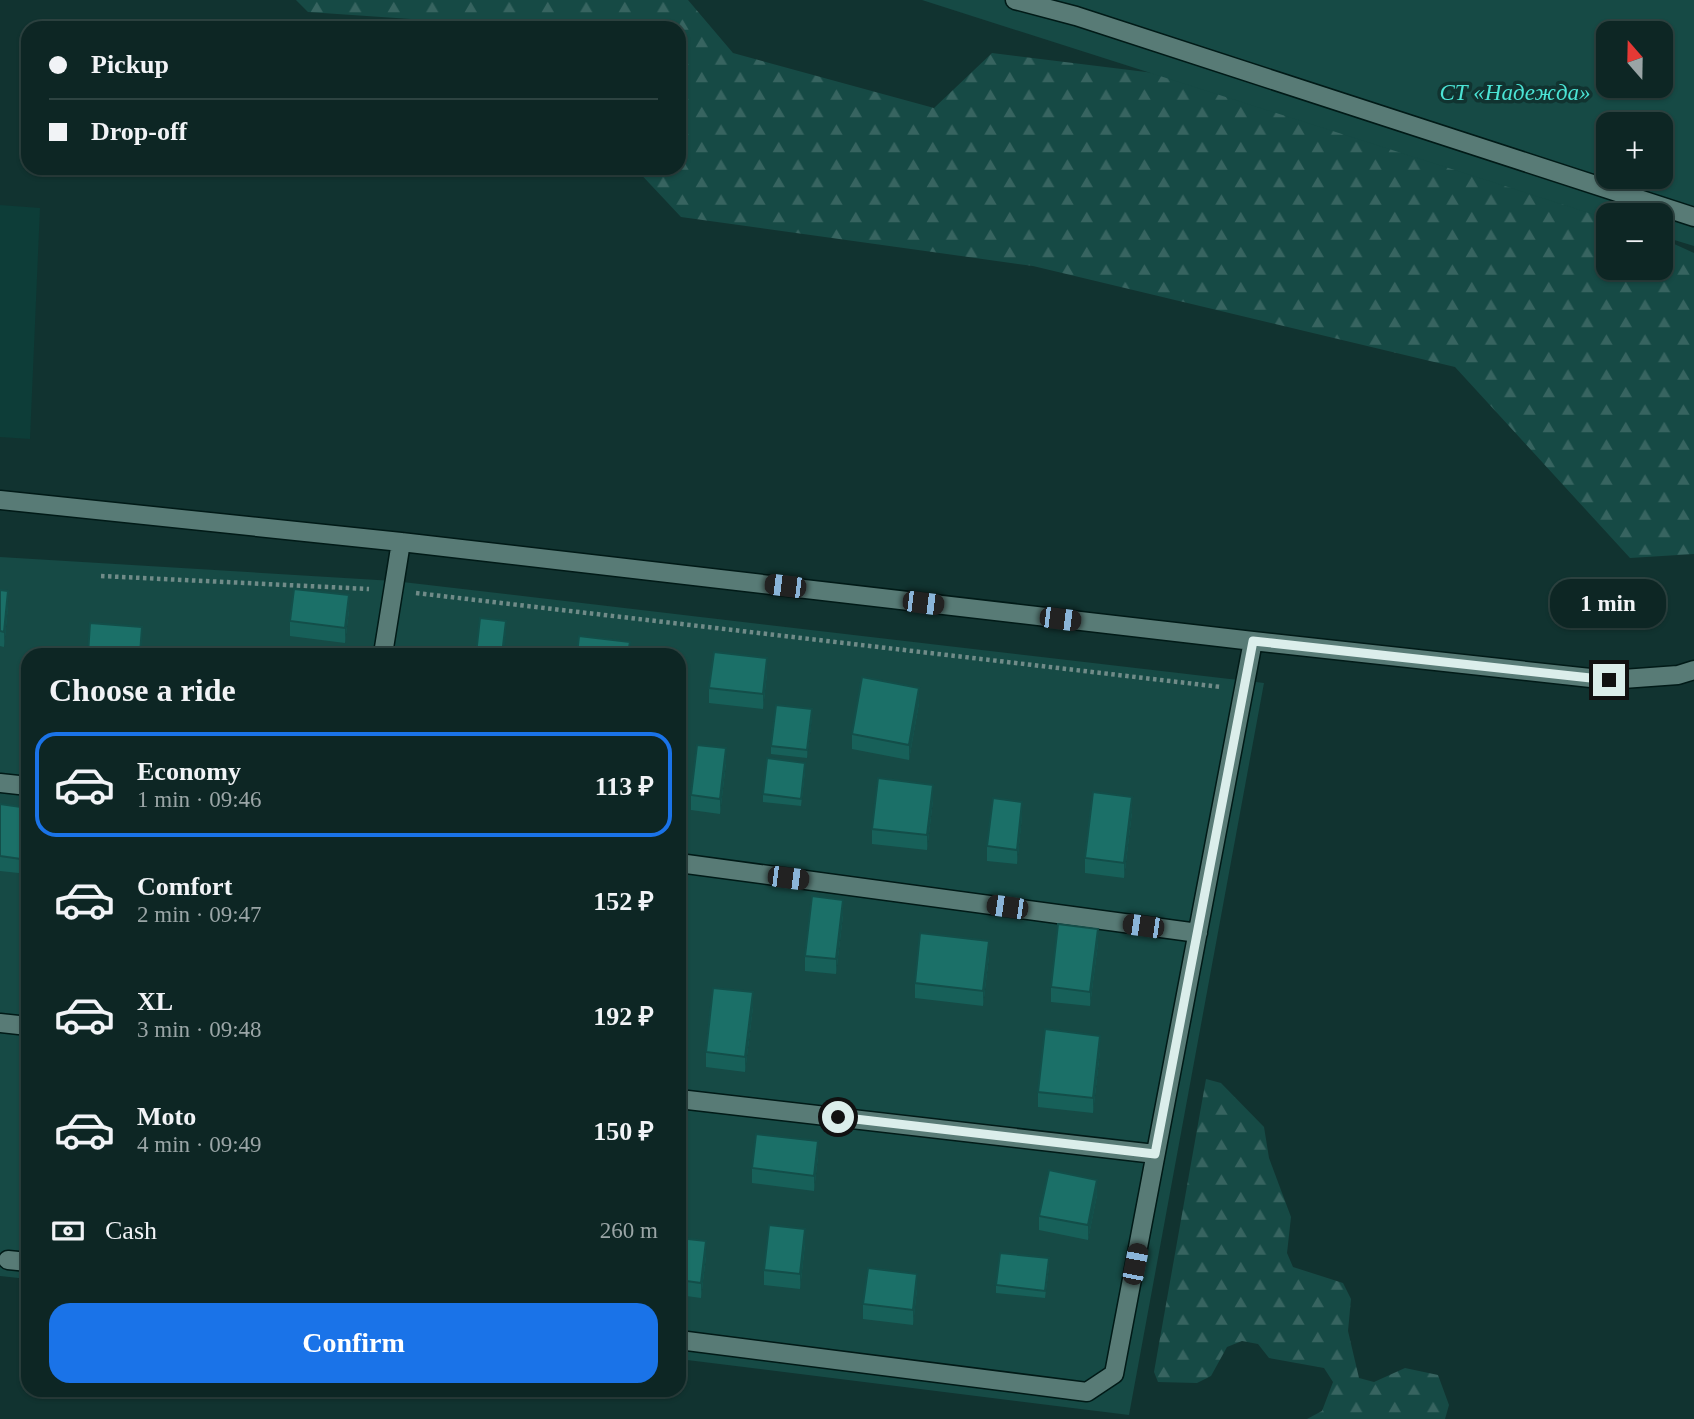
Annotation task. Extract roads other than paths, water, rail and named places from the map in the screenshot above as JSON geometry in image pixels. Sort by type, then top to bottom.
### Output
[{"type":"street","points":[[1015,0],[1078,8],[1694,217]]},
{"type":"street","points":[[0,500],[401,542],[1609,680],[1678,675],[1694,670]]},
{"type":"street","points":[[384,648],[401,542]]},
{"type":"street","points":[[686,1341],[1087,1392],[1114,1374],[1253,641]]},
{"type":"street","points":[[0,783],[21,785]]},
{"type":"street","points":[[686,864],[1198,933]]},
{"type":"street","points":[[0,1023],[21,1025]]},
{"type":"street","points":[[686,1100],[1155,1154]]},
{"type":"street","points":[[8,1260],[21,1261]]},
{"type":"park label","name":"СТ «Надежда»","points":[[1515,92]]}]
